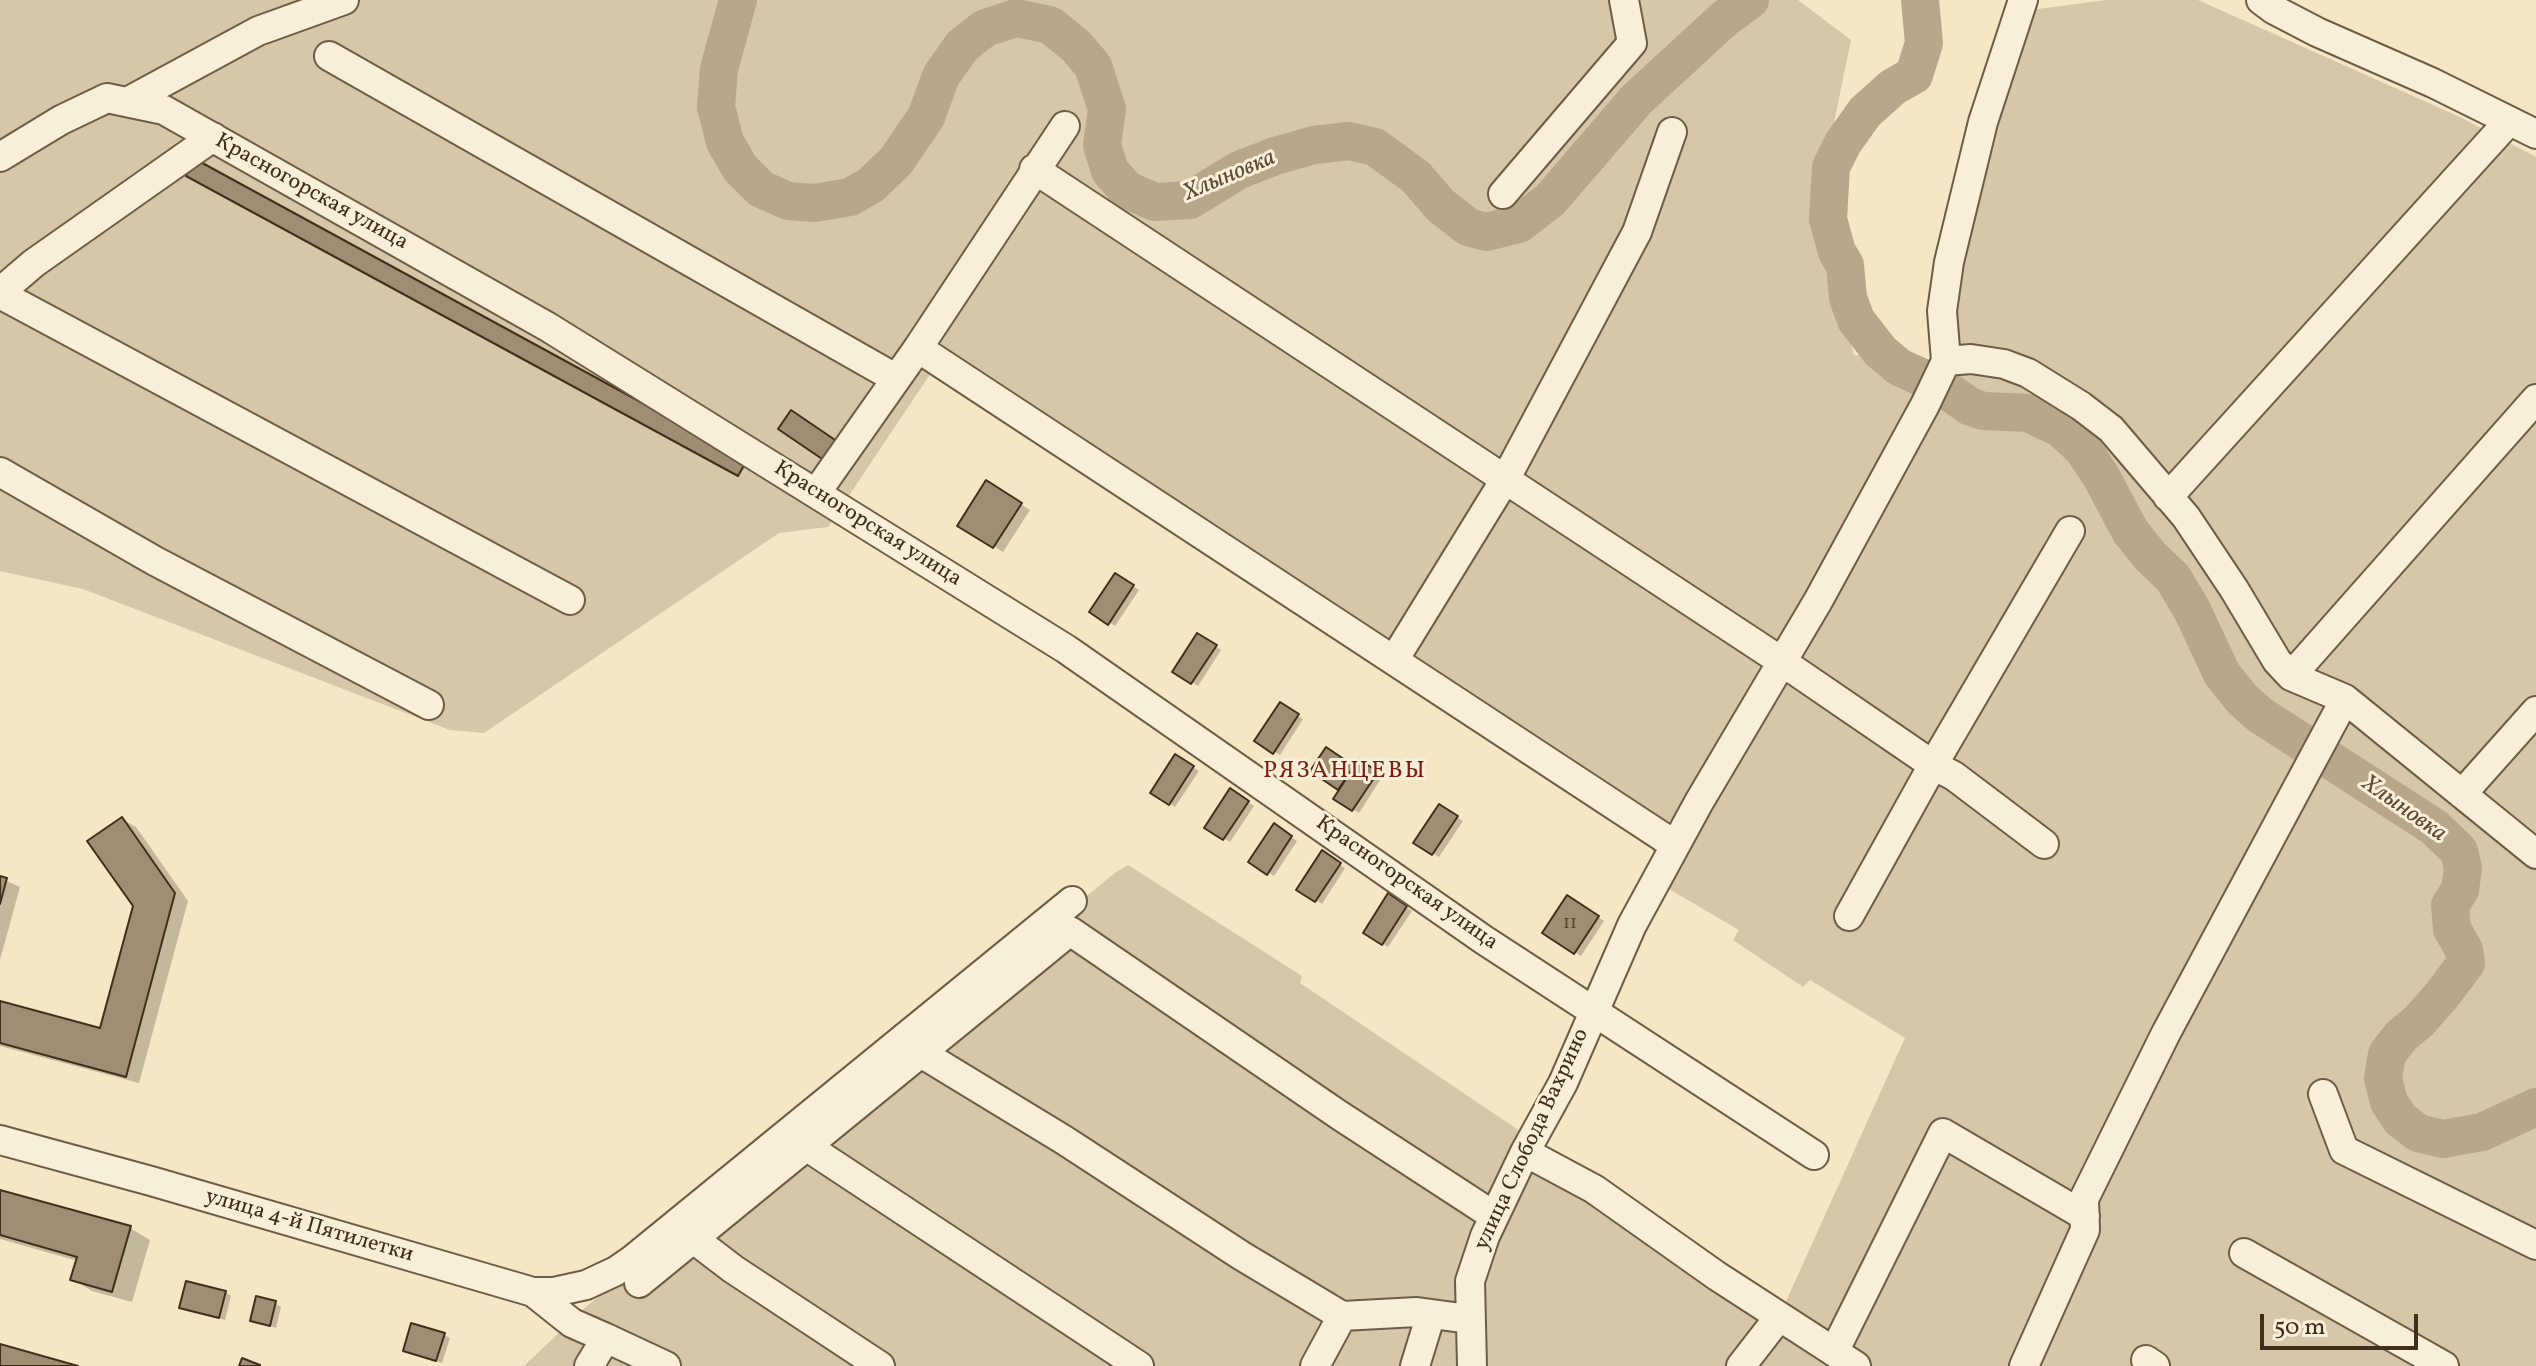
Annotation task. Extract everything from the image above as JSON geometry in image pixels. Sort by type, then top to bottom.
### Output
[{"type":"street","points":[[0,157],[61,120],[117,100],[258,31],[344,0]]},
{"type":"street","points":[[1503,194],[1632,43],[1624,0]]},
{"type":"street","points":[[2023,0],[1983,122],[1949,262],[1942,311],[1946,361],[1971,359],[2004,364],[2028,373],[2111,429],[2186,517],[2277,661],[2291,676],[2345,699],[2536,854]]},
{"type":"street","points":[[2261,0],[2317,32],[2433,83],[2536,134]]},
{"type":"street","points":[[329,56],[895,378]]},
{"type":"street","name":"Красногорская улица","points":[[117,100],[164,110],[213,137],[548,327],[816,493],[1066,649],[1484,940],[1814,1155]]},
{"type":"street","points":[[2168,497],[2509,121]]},
{"type":"street","points":[[816,493],[918,348],[1065,126]]},
{"type":"street","points":[[1394,660],[1506,478],[1637,232],[1672,132]]},
{"type":"street","points":[[213,137],[34,263],[0,293],[570,600]]},
{"type":"street","points":[[1034,169],[1954,776],[2044,844]]},
{"type":"street","points":[[918,348],[1675,845]]},
{"type":"street","name":"улица Слобода Вахрино","points":[[1472,1366],[1470,1281],[1494,1216],[1563,1083],[1632,925],[1675,845],[1818,601],[1946,361]]},
{"type":"street","points":[[2291,676],[2536,399]]},
{"type":"street","points":[[0,472],[155,561],[429,705]]},
{"type":"street","points":[[1849,916],[2070,531]]},
{"type":"street","points":[[2024,1366],[2085,1230],[2084,1199],[2159,1047],[2345,699]]},
{"type":"street","points":[[2462,794],[2536,711]]},
{"type":"street","points":[[533,1292],[554,1292],[586,1285],[632,1260],[1072,901]]},
{"type":"street","points":[[639,1283],[1070,931],[1326,1106],[1494,1216]]},
{"type":"street","points":[[921,1053],[1342,1316],[1417,1312],[1469,1319]]},
{"type":"street","points":[[2323,1094],[2344,1150],[2536,1245]]},
{"type":"street","points":[[1525,1152],[1594,1189],[1717,1276],[1845,1359],[1943,1133],[2085,1216]]},
{"type":"street","name":"улица 4-й Пятилетки","points":[[0,1140],[167,1185],[533,1292],[572,1323],[666,1366]]},
{"type":"street","points":[[806,1146],[1139,1366]]},
{"type":"street","points":[[695,1240],[733,1269],[880,1366]]},
{"type":"street","points":[[2244,1253],[2444,1366]]},
{"type":"street","points":[[1415,1366],[1431,1314]]},
{"type":"street","points":[[1315,1366],[1342,1316]]},
{"type":"street","points":[[1741,1366],[1779,1317]]},
{"type":"street","points":[[589,1366],[606,1338]]},
{"type":"shaded area","points":[[0,0],[1798,0],[1851,40],[1826,161],[1829,263],[1854,355],[1944,361],[1946,298],[2015,12],[2107,0],[2198,0],[2460,117],[2536,157],[2536,1366],[524,1366],[587,1306],[1128,865],[1302,976],[1300,983],[1783,1308],[1905,1038],[1810,980],[1803,987],[1733,940],[1739,930],[1669,889],[1644,830],[935,367],[828,527],[779,533],[484,733],[450,730],[83,589],[0,571]]},
{"type":"building","points":[[195,159],[747,460],[738,476],[186,176]]},
{"type":"building","points":[[791,410],[841,444],[828,463],[778,429]]},
{"type":"building","points":[[986,480],[1022,503],[993,548],[957,526]]},
{"type":"building","points":[[1115,573],[1134,585],[1108,625],[1089,612]]},
{"type":"building","points":[[1197,633],[1217,645],[1191,684],[1172,672]]},
{"type":"building","points":[[1280,702],[1299,714],[1273,754],[1254,741]]},
{"type":"building","points":[[1326,747],[1354,766],[1338,790],[1310,771]]},
{"type":"building","points":[[1175,754],[1194,766],[1169,805],[1150,793]]},
{"type":"building","points":[[1359,759],[1378,772],[1352,811],[1333,799]]},
{"type":"building","points":[[1230,788],[1249,801],[1223,840],[1204,828]]},
{"type":"building","points":[[1439,804],[1458,816],[1432,855],[1413,843]]},
{"type":"building","points":[[122,817],[175,893],[126,1077],[0,1043],[0,1001],[100,1028],[133,906],[87,841]]},
{"type":"building","points":[[1274,823],[1292,836],[1267,875],[1248,862]]},
{"type":"building","points":[[1322,850],[1341,863],[1315,902],[1296,890]]},
{"type":"building","points":[[0,876],[7,878],[0,904]]},
{"type":"building","points":[[1388,893],[1407,906],[1382,945],[1363,933]]},
{"type":"building","points":[[1567,895],[1599,916],[1574,954],[1542,933]]},
{"type":"building","points":[[0,1190],[131,1226],[112,1292],[70,1280],[77,1257],[0,1235]]},
{"type":"building","points":[[186,1281],[226,1291],[219,1318],[179,1308]]},
{"type":"building","points":[[256,1296],[276,1301],[270,1326],[250,1321]]},
{"type":"building","points":[[411,1323],[445,1333],[436,1361],[403,1351]]},
{"type":"building","points":[[0,1344],[78,1366],[0,1366]]},
{"type":"building","points":[[242,1358],[260,1365],[260,1366],[239,1366]]},
{"type":"waterway","name":"Хлыновка","points":[[738,0],[719,69],[716,107],[725,142],[740,168],[761,189],[788,201],[815,203],[850,197],[871,185],[896,161],[926,117],[941,76],[962,46],[985,28],[1016,18],[1050,25],[1076,46],[1093,66],[1107,109],[1102,145],[1110,171],[1127,190],[1155,202],[1190,200],[1239,170],[1275,156],[1314,145],[1349,141],[1375,147],[1416,177],[1440,205],[1468,227],[1486,232],[1519,224],[1550,200],[1637,99],[1724,19],[1750,0]]},
{"type":"waterway","name":"Хлыновка","points":[[1920,0],[1924,43],[1914,75],[1893,87],[1865,112],[1843,143],[1831,167],[1828,219],[1837,252],[1845,265],[1848,298],[1856,320],[1880,351],[1899,367],[1923,378]]},
{"type":"waterway","name":"Хлыновка","points":[[1944,388],[1969,406],[1983,411],[2028,413],[2060,428],[2083,449],[2130,531],[2173,578],[2222,674],[2260,715],[2305,744]]},
{"type":"waterway","name":"Хлыновка","points":[[2327,758],[2434,827],[2459,851],[2463,868],[2460,890],[2450,905],[2452,929],[2464,950],[2466,963],[2442,995],[2387,1054],[2383,1078],[2389,1102],[2400,1119],[2418,1133],[2443,1139],[2482,1132],[2536,1107]]},
{"type":"district","name":"РЯЗАНЦЕВЫ","points":[[1345,773]]}]
